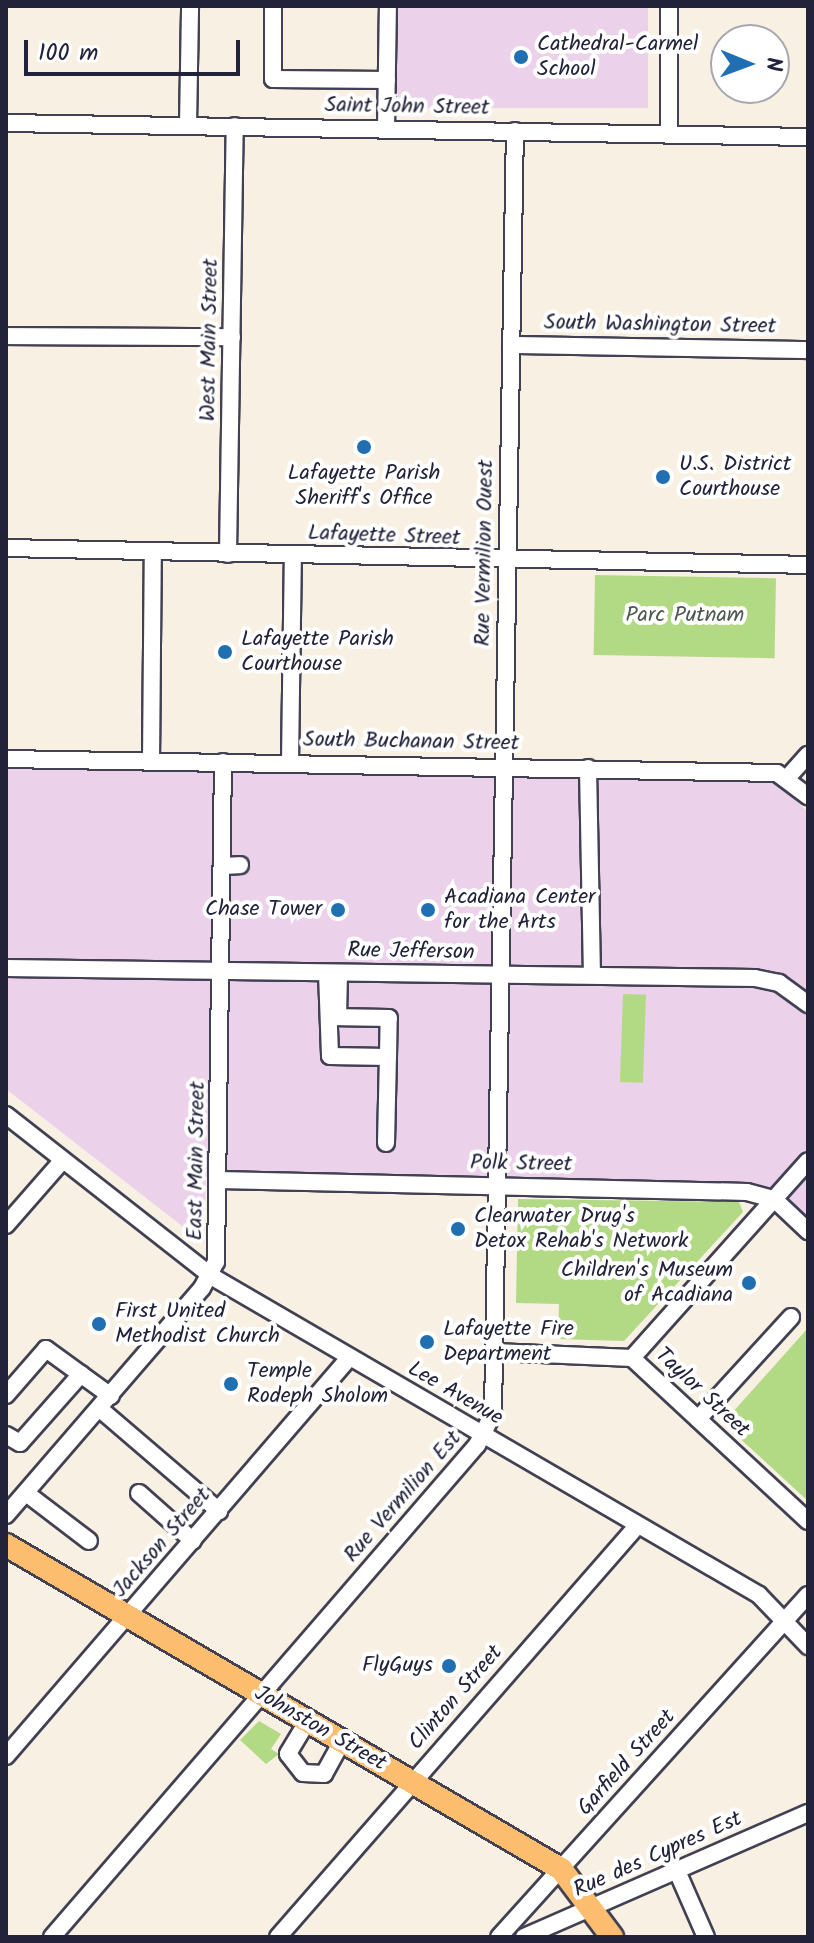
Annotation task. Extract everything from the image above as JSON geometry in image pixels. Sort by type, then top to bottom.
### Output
[{"type":"main road","name":"Johnston Street","points":[[6,1545],[561,1869],[595,1907],[612,1937]]},
{"type":"street","points":[[188,125],[190,6]]},
{"type":"street","points":[[273,6],[273,79],[387,80]]},
{"type":"street","points":[[386,129],[388,6]]},
{"type":"street","points":[[669,6],[669,135]]},
{"type":"street","name":"Saint John Street","points":[[6,123],[808,137]]},
{"type":"street","name":"West Main Street","points":[[228,554],[235,126]]},
{"type":"street","name":"Rue Vermilion Ouest","points":[[500,976],[515,131]]},
{"type":"street","points":[[6,336],[232,337]]},
{"type":"street","name":"South Washington Street","points":[[511,345],[808,350]]},
{"type":"street","name":"Lafayette Street","points":[[6,548],[806,567]]},
{"type":"street","points":[[151,761],[153,551]]},
{"type":"street","points":[[290,762],[293,556]]},
{"type":"street","points":[[808,755],[788,777],[808,796]]},
{"type":"street","name":"South Buchanan Street","points":[[6,759],[504,765],[788,777]]},
{"type":"street","name":"East Main Street","points":[[211,1276],[219,1180],[223,762]]},
{"type":"street","points":[[588,768],[592,973]]},
{"type":"street","points":[[222,866],[240,865]]},
{"type":"street","name":"Rue Jefferson","points":[[6,968],[500,976],[592,973],[769,980],[807,1000]]},
{"type":"street","points":[[333,973],[334,1017],[330,1056],[388,1057]]},
{"type":"street","name":"Rue Vermilion Est","points":[[52,1937],[484,1436],[493,1413],[500,976]]},
{"type":"street","points":[[334,1017],[389,1018],[386,1143]]},
{"type":"street","name":"Lee Avenue","points":[[6,1115],[211,1276],[788,1618],[808,1646]]},
{"type":"street","points":[[6,1225],[62,1161]]},
{"type":"street","points":[[632,1358],[808,1161]]},
{"type":"street","name":"Polk Street","points":[[219,1180],[747,1192],[774,1199]]},
{"type":"street","points":[[774,1199],[808,1231]]},
{"type":"street","points":[[6,1515],[211,1276]]},
{"type":"street","points":[[698,1419],[791,1317]]},
{"type":"street","points":[[6,1395],[46,1349],[111,1396]]},
{"type":"street","name":"Taylor Street","points":[[495,1352],[632,1358],[808,1521]]},
{"type":"street","name":"Jackson Street","points":[[6,1756],[349,1358]]},
{"type":"street","points":[[6,1435],[20,1443],[81,1374]]},
{"type":"street","points":[[100,1409],[219,1511]]},
{"type":"street","points":[[26,1493],[89,1541]]},
{"type":"street","points":[[139,1493],[193,1541]]},
{"type":"street","name":"Clinton Street","points":[[278,1937],[637,1526]]},
{"type":"street","name":"Garfield Street","points":[[499,1937],[808,1595]]},
{"type":"street","points":[[307,1722],[288,1754],[303,1773],[324,1774],[342,1742]]},
{"type":"street","name":"Rue des Cypres Est","points":[[524,1937],[808,1813]]},
{"type":"street","points":[[677,1871],[706,1937]]},
{"type":"shaded area","name":"Cathedral-Carmel School","points":[[396,6],[648,6],[648,108],[396,108]]},
{"type":"shaded area","points":[[6,767],[775,781],[808,812],[808,1223],[770,1188],[206,1177],[204,1243],[6,1089]]},
{"type":"green space","name":"Parc Putnam","points":[[595,575],[776,578],[775,658],[594,655]]},
{"type":"green space","points":[[623,994],[646,995],[643,1083],[620,1082]]},
{"type":"green space","points":[[518,1199],[739,1202],[743,1212],[624,1341],[558,1339],[559,1304],[516,1303]]},
{"type":"green space","points":[[808,1328],[808,1501],[723,1423]]},
{"type":"green space","points":[[259,1721],[281,1734],[271,1749],[279,1754],[266,1764],[240,1740]]},
{"type":"place","name":"Cathedral-Carmel School","points":[[521,57]]},
{"type":"place","name":"Lafayette Parish Sheriff's Office","points":[[364,447]]},
{"type":"place","name":"U.S. District Courthouse","points":[[663,477]]},
{"type":"place","name":"Lafayette Parish Courthouse","points":[[225,652]]},
{"type":"place","name":"Chase Tower","points":[[338,910]]},
{"type":"place","name":"Acadiana Center for the Arts","points":[[428,910]]},
{"type":"place","name":"Clearwater Drug's Detox Rehab's Network","points":[[458,1229]]},
{"type":"place","name":"Children's Museum of Acadiana","points":[[749,1283]]},
{"type":"place","name":"First United Methodist Church","points":[[99,1324]]},
{"type":"place","name":"Lafayette Fire Department","points":[[427,1342]]},
{"type":"place","name":"Temple Rodeph Sholom","points":[[231,1384]]},
{"type":"place","name":"FlyGuys","points":[[449,1666]]}]
